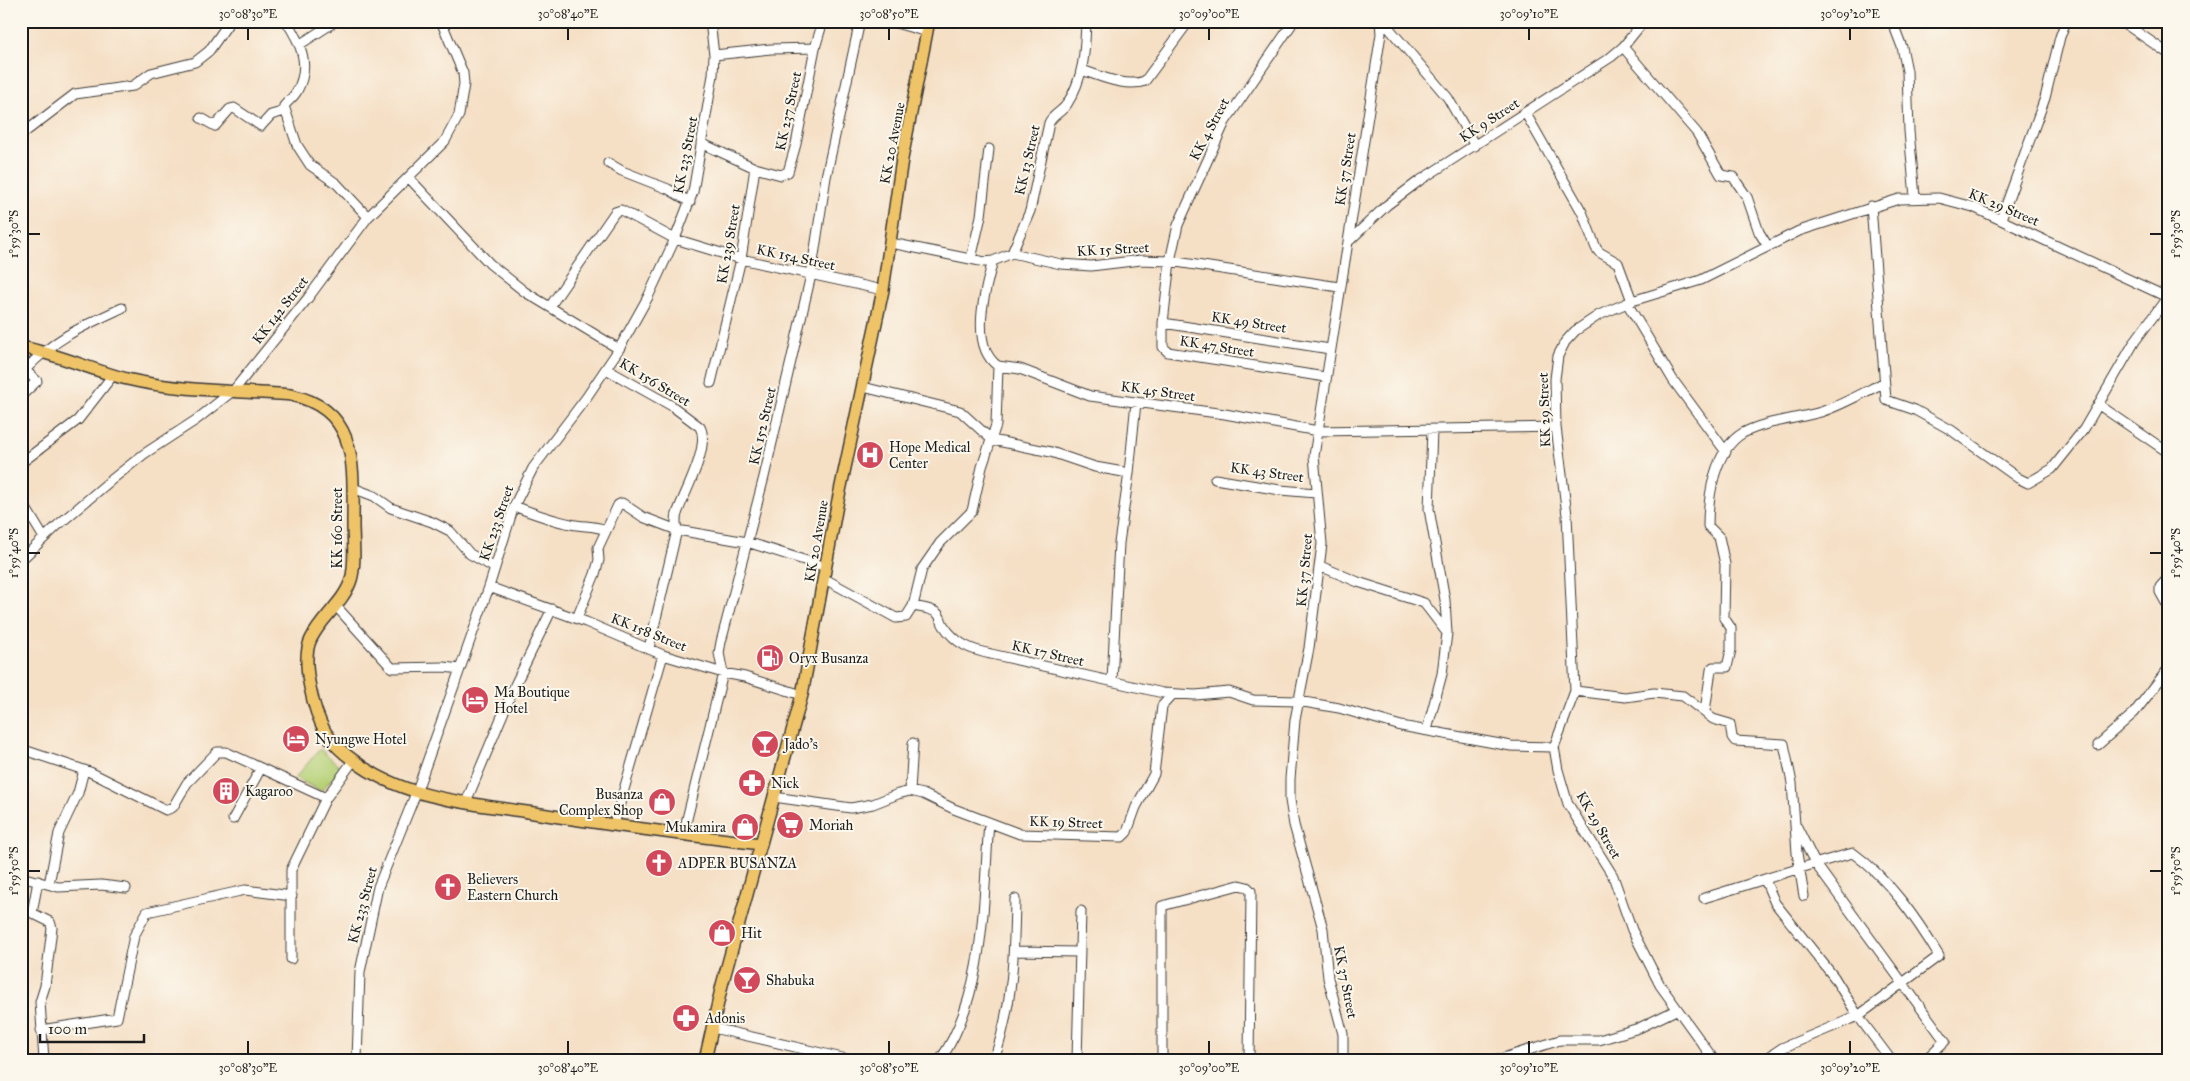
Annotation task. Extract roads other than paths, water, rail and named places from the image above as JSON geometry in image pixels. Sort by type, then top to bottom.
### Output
[{"type":"main road","name":"KK 20 Avenue","points":[[705,1060],[722,985],[802,695],[826,567],[884,290],[902,159],[928,27]]},
{"type":"main road","name":"KK 160 Street","points":[[21,347],[42,351],[113,375],[154,384],[291,395],[307,399],[325,408],[336,420],[345,435],[351,459],[353,572],[351,581],[312,638],[308,647],[306,670],[326,733],[338,748],[354,761],[384,779],[416,793],[614,824],[760,844]]},
{"type":"street","points":[[21,135],[75,94],[133,86],[151,73],[195,62],[209,51],[230,21]]},
{"type":"street","points":[[286,21],[299,45],[304,57],[305,66],[297,90],[285,105],[285,111],[292,125],[297,145],[310,165],[337,184],[368,217]]},
{"type":"street","points":[[299,45],[336,21]]},
{"type":"street","name":"KK 142 Street","points":[[21,560],[44,538],[138,460],[196,420],[234,390],[296,313],[368,217],[445,141],[459,115],[463,100],[463,73],[441,21]]},
{"type":"street","name":"KK 233 Street","points":[[357,1060],[360,972],[367,930],[378,887],[416,793],[489,587],[514,506],[537,461],[619,349],[648,297],[690,202],[714,55],[710,21]]},
{"type":"street","name":"KK 237 Street","points":[[755,168],[781,175],[788,172],[796,144],[815,48],[823,21]]},
{"type":"street","name":"KK 152 Street","points":[[683,834],[722,673],[719,653],[721,642],[748,542],[812,275],[826,177],[860,21]]},
{"type":"street","points":[[889,21],[928,27]]},
{"type":"street","name":"KK 13 Street","points":[[1012,253],[1030,211],[1049,123],[1053,116],[1063,110],[1076,90],[1082,70],[1086,21]]},
{"type":"street","points":[[1082,70],[1106,78],[1139,83],[1145,81],[1190,21]]},
{"type":"street","name":"KK 4 Street","points":[[1170,260],[1178,224],[1225,122],[1294,21]]},
{"type":"street","points":[[1382,21],[1448,98],[1475,146]]},
{"type":"street","name":"KK 37 Street","points":[[1343,1060],[1342,1034],[1328,978],[1323,930],[1294,825],[1290,800],[1293,740],[1298,701],[1320,566],[1320,508],[1316,493],[1314,465],[1318,431],[1382,21]]},
{"type":"street","name":"KK 9 Street","points":[[1348,242],[1387,205],[1419,181],[1526,114],[1623,47],[1644,21]]},
{"type":"street","points":[[1892,21],[1902,47],[1907,71],[1909,131],[1916,197]]},
{"type":"street","points":[[2001,219],[2046,98],[2060,36],[2066,21]]},
{"type":"street","points":[[2121,21],[2169,54]]},
{"type":"street","points":[[1623,47],[1697,133],[1721,175],[1733,177],[1747,197],[1759,232],[1767,245]]},
{"type":"street","points":[[714,55],[771,49],[815,48]]},
{"type":"street","points":[[201,118],[216,126],[230,109],[234,108],[261,126],[272,115],[285,111]]},
{"type":"street","points":[[1526,114],[1582,212],[1596,248],[1599,252],[1618,263],[1630,302],[1673,380],[1726,452]]},
{"type":"street","points":[[701,143],[755,168]]},
{"type":"street","points":[[971,259],[981,216],[989,149]]},
{"type":"street","points":[[608,163],[622,171],[668,189],[690,202]]},
{"type":"street","name":"KK 239 Street","points":[[711,383],[741,260],[755,168]]},
{"type":"street","points":[[409,178],[490,264],[526,292],[551,305],[619,349]]},
{"type":"street","name":"KK 29 Street","points":[[1714,1060],[1676,1010],[1660,985],[1632,930],[1606,863],[1568,804],[1562,787],[1554,747],[1575,691],[1567,515],[1556,427],[1556,368],[1558,356],[1565,342],[1588,321],[1630,302],[1701,280],[1767,245],[1799,231],[1871,206],[1916,197],[1957,202],[2001,219],[2168,296]]},
{"type":"street","points":[[1871,206],[1877,258],[1883,383],[1888,401],[1915,410],[1933,420],[2028,483],[2056,465],[2084,429],[2135,341],[2168,296]]},
{"type":"street","name":"KK 154 Street","points":[[551,305],[617,210],[625,211],[675,239],[741,260],[884,290]]},
{"type":"street","points":[[891,243],[971,259],[993,261],[1012,253]]},
{"type":"street","name":"KK 15 Street","points":[[1012,253],[1051,262],[1091,266],[1141,260],[1170,260],[1339,288]]},
{"type":"street","name":"KK 47 Street","points":[[1170,260],[1163,323],[1163,347],[1168,352],[1325,377]]},
{"type":"street","points":[[825,579],[896,618],[906,617],[914,606],[922,569],[940,543],[972,511],[997,415],[998,366],[990,360],[983,340],[983,300],[993,261]]},
{"type":"street","points":[[21,396],[37,381],[25,370],[42,351],[59,338],[122,308]]},
{"type":"street","name":"KK 49 Street","points":[[1163,323],[1330,349]]},
{"type":"street","name":"KK 45 Street","points":[[998,366],[1020,369],[1080,394],[1264,420],[1318,431],[1556,427]]},
{"type":"street","name":"KK 156 Street","points":[[606,369],[672,406],[702,431],[702,440],[694,475],[677,514],[677,530],[648,648]]},
{"type":"street","points":[[21,463],[78,420],[113,375]]},
{"type":"street","points":[[1705,711],[1711,670],[1713,668],[1727,667],[1731,650],[1731,628],[1724,618],[1725,564],[1719,537],[1708,525],[1711,482],[1726,452],[1743,434],[1823,411],[1883,383]]},
{"type":"street","points":[[863,387],[960,411],[992,440],[1051,452],[1095,467],[1130,473]]},
{"type":"street","points":[[1112,681],[1119,543],[1130,473],[1136,402]]},
{"type":"street","points":[[2099,405],[2169,453]]},
{"type":"street","points":[[1427,730],[1442,674],[1447,634],[1445,600],[1429,509],[1432,430]]},
{"type":"street","name":"KK 43 Street","points":[[1215,479],[1280,490],[1316,493]]},
{"type":"street","points":[[353,488],[374,496],[391,508],[432,522],[450,531],[470,554],[495,568]]},
{"type":"street","points":[[21,500],[44,538]]},
{"type":"street","points":[[577,618],[599,562],[598,548],[618,505],[621,503],[643,517],[677,530],[748,542],[826,567]]},
{"type":"street","points":[[514,506],[559,522],[578,526],[595,526],[606,530]]},
{"type":"street","points":[[1320,566],[1358,582],[1424,603],[1447,634]]},
{"type":"street","points":[[2169,577],[2160,587],[2160,592],[2169,608]]},
{"type":"street","name":"KK 158 Street","points":[[489,587],[577,618],[663,656],[722,673],[745,677],[802,695]]},
{"type":"street","points":[[335,606],[392,668],[444,667],[460,669]]},
{"type":"street","name":"KK 17 Street","points":[[914,606],[938,614],[945,628],[960,644],[971,650],[1173,694],[1229,692],[1253,700],[1298,701],[1339,708],[1401,726],[1517,747],[1554,747]]},
{"type":"street","points":[[466,802],[515,685],[552,609]]},
{"type":"street","points":[[614,824],[663,656]]},
{"type":"street","points":[[2098,745],[2134,713],[2169,668]]},
{"type":"street","points":[[1575,691],[1625,697],[1654,693],[1672,694],[1687,698],[1713,719],[1730,724],[1732,737],[1735,742],[1784,744],[1792,783],[1799,867],[1804,896]]},
{"type":"street","name":"KK 19 Street","points":[[910,791],[923,794],[1020,834],[1124,837],[1136,807],[1154,774],[1162,706],[1173,694]]},
{"type":"street","points":[[774,797],[851,808],[873,804],[910,791],[913,743]]},
{"type":"street","points":[[21,749],[84,770],[166,810],[173,807],[187,783],[217,752],[226,752],[326,798]]},
{"type":"street","points":[[291,960],[293,864],[326,798],[354,761]]},
{"type":"street","points":[[233,819],[261,768]]},
{"type":"street","points":[[49,884],[59,833],[78,793],[84,770]]},
{"type":"street","points":[[940,1060],[963,1013],[975,971],[989,822]]},
{"type":"street","points":[[1795,824],[1815,863],[1902,985],[1945,1041],[1924,1060]]},
{"type":"street","points":[[1704,898],[1765,880],[1799,867],[1853,853],[1871,866],[1917,920],[1939,956],[1858,1016],[1782,1048],[1764,1060]]},
{"type":"street","points":[[21,877],[58,887],[101,885],[126,888]]},
{"type":"street","points":[[1765,880],[1775,903],[1834,977],[1858,1016],[1892,1060]]},
{"type":"street","points":[[38,881],[32,913],[50,922],[52,928],[45,986],[40,1002],[44,1060]]},
{"type":"street","points":[[1162,1060],[1162,906],[1239,885],[1247,887],[1251,891],[1249,1060]]},
{"type":"street","points":[[42,1030],[116,1018],[134,936],[147,912],[245,890],[292,896]]},
{"type":"street","points":[[994,1060],[1005,1025],[1014,971],[1015,899]]},
{"type":"street","points":[[1077,1060],[1081,912]]},
{"type":"street","points":[[1014,951],[1080,952]]},
{"type":"street","points":[[1497,1060],[1560,1040],[1599,1040],[1644,1026],[1676,1010]]},
{"type":"street","points":[[713,1028],[851,1060]]},
{"type":"place","name":"Hope Medical Center","points":[[870,455]]},
{"type":"place","name":"Oryx Busanza","points":[[770,658]]},
{"type":"place","name":"Ma Boutique Hotel","points":[[475,700]]},
{"type":"place","name":"Nyungwe Hotel","points":[[296,739]]},
{"type":"place","name":"Jado's","points":[[765,744]]},
{"type":"place","name":"Nick","points":[[752,783]]},
{"type":"place","name":"Kagaroo","points":[[226,791]]},
{"type":"place","name":"Busanza Complex Shop","points":[[662,802]]},
{"type":"place","name":"Moriah","points":[[790,825]]},
{"type":"place","name":"Mukamira","points":[[745,827]]},
{"type":"place","name":"ADPER BUSANZA","points":[[659,863]]},
{"type":"place","name":"Believers Eastern Church","points":[[448,887]]},
{"type":"place","name":"Hit","points":[[722,933]]},
{"type":"place","name":"Shabuka","points":[[747,980]]},
{"type":"place","name":"Adonis","points":[[686,1018]]}]
